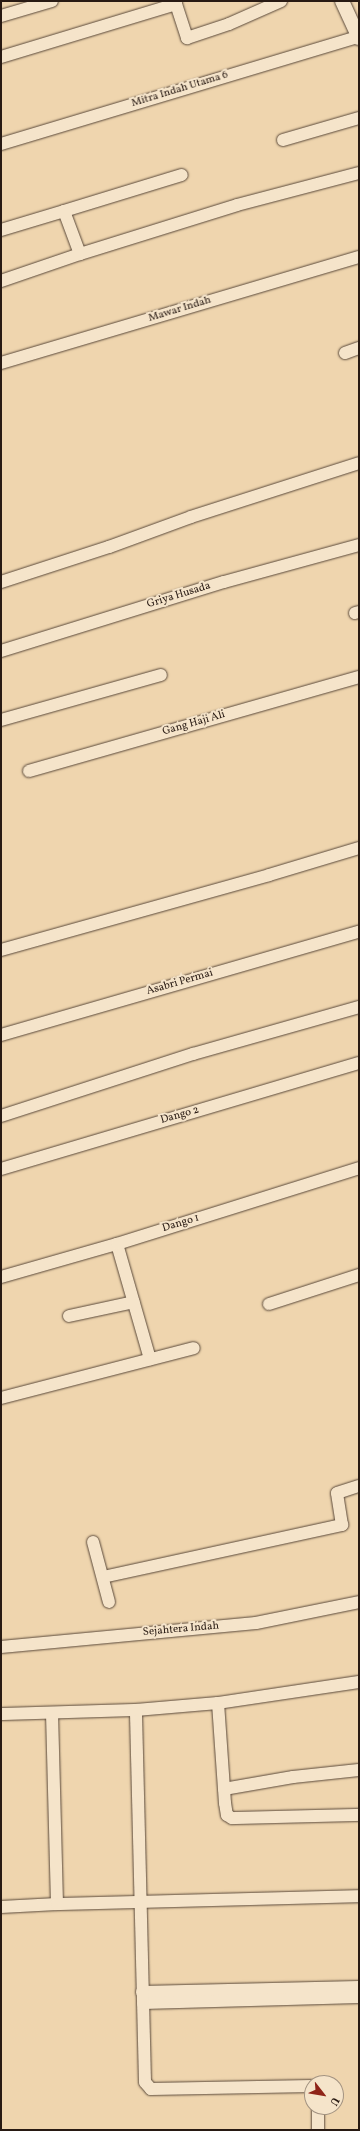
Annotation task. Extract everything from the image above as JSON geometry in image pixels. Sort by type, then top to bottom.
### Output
[{"type":"street","points":[[1,16],[52,1]]},
{"type":"street","points":[[1,57],[180,2],[187,38],[229,24],[282,1]]},
{"type":"street","points":[[342,1],[359,38]]},
{"type":"street","name":"Mitra Indah Utama 6","points":[[1,144],[359,38]]},
{"type":"street","points":[[283,140],[359,118]]},
{"type":"street","points":[[1,281],[80,254],[237,205],[359,173]]},
{"type":"street","points":[[1,230],[182,175]]},
{"type":"street","points":[[64,211],[80,254]]},
{"type":"street","name":"Mawar Indah","points":[[1,363],[359,256]]},
{"type":"street","points":[[345,353],[359,348]]},
{"type":"street","points":[[1,582],[109,547],[191,517],[359,463]]},
{"type":"street","name":"Griya Husada","points":[[1,651],[224,582],[359,545]]},
{"type":"street","points":[[1,720],[161,675]]},
{"type":"street","name":"Gang Haji Ali","points":[[30,771],[359,677]]},
{"type":"street","points":[[1,950],[269,875],[359,848]]},
{"type":"street","name":"Asabri Permai","points":[[1,1035],[359,932]]},
{"type":"street","points":[[1,1116],[193,1054],[359,1007]]},
{"type":"street","name":"Dango 2","points":[[1,1169],[359,1063]]},
{"type":"street","name":"Dango 1","points":[[1,1277],[117,1244],[359,1168]]},
{"type":"street","points":[[117,1244],[150,1359]]},
{"type":"street","points":[[269,1304],[359,1275]]},
{"type":"street","points":[[69,1316],[134,1302]]},
{"type":"street","points":[[1,1398],[194,1348]]},
{"type":"street","points":[[103,1577],[342,1525],[337,1493],[359,1486]]},
{"type":"street","points":[[94,1542],[109,1602]]},
{"type":"street","name":"Sejahtera Indah","points":[[1,1647],[256,1623],[359,1602]]},
{"type":"street","points":[[1,1714],[136,1710],[218,1703],[359,1682]]},
{"type":"street","points":[[218,1703],[227,1815],[232,1818],[359,1815]]},
{"type":"street","points":[[136,1710],[145,2082],[151,2089],[304,2086]]},
{"type":"street","points":[[52,1713],[57,1904]]},
{"type":"street","points":[[224,1789],[293,1777],[359,1770]]},
{"type":"street","points":[[1,1907],[57,1904],[359,1896]]},
{"type":"street","points":[[143,1997],[359,1987]]},
{"type":"street","points":[[181,1996],[359,1997]]},
{"type":"street","points":[[318,2115],[318,2130]]}]
